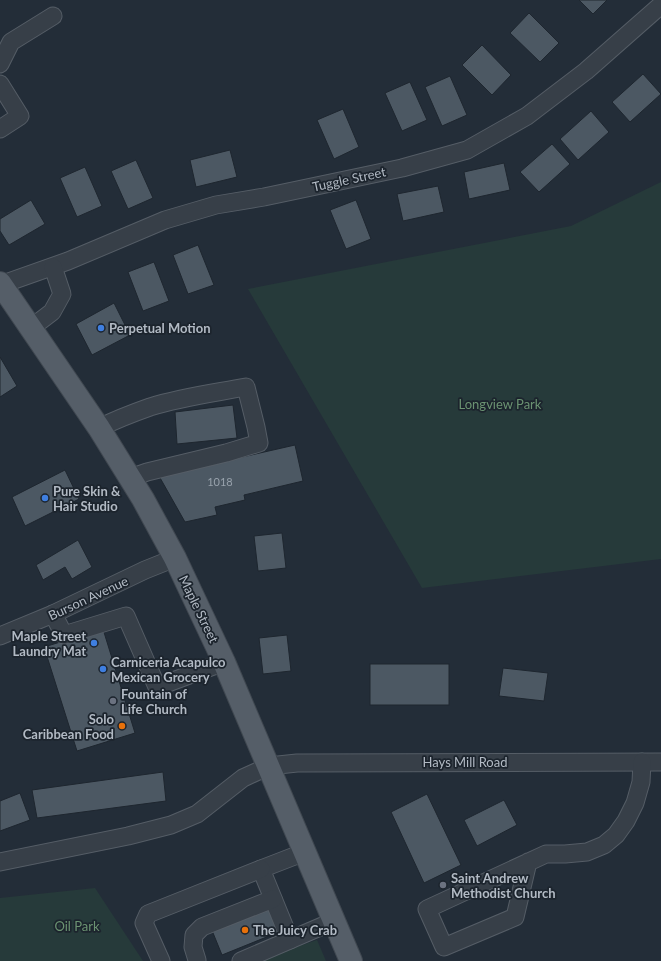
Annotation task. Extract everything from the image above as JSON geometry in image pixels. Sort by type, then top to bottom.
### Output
[{"type":"main road","name":"Maple Street","points":[[0,284],[99,428],[142,498],[174,558],[224,662],[351,961]]},
{"type":"street","name":"Tuggle Street","points":[[0,284],[68,262],[165,220],[216,205],[264,197],[402,168],[467,150],[527,116],[586,71],[661,5]]},
{"type":"street","points":[[0,64],[11,42],[54,16]]},
{"type":"street","points":[[0,84],[20,116],[0,129]]},
{"type":"street","points":[[31,328],[52,312],[62,294],[53,267]]},
{"type":"street","points":[[99,428],[150,407],[193,396],[246,387],[256,427],[258,443],[226,453],[147,472],[130,478]]},
{"type":"street","name":"Burson Avenue","points":[[0,636],[53,614],[145,570],[174,558]]},
{"type":"street","points":[[53,614],[64,635],[126,616],[157,687],[224,662]]},
{"type":"street","points":[[528,862],[515,917],[444,947],[427,909],[528,862],[546,854],[587,852],[604,845],[616,835],[626,821],[635,803],[641,782],[642,762]]},
{"type":"street","name":"Hays Mill Road","points":[[0,862],[128,836],[171,825],[197,814],[243,778],[269,766],[297,763],[661,762]]},
{"type":"street","points":[[161,961],[144,923],[148,914],[305,852]]},
{"type":"street","points":[[261,869],[290,940]]},
{"type":"street","points":[[196,961],[193,946],[194,935],[202,927],[273,899]]},
{"type":"street","points":[[241,961],[334,921]]},
{"type":"green space","name":"Longview Park","points":[[661,182],[661,559],[422,588],[248,289],[571,226]]},
{"type":"green space","name":"Oil Park","points":[[95,888],[143,961],[0,961],[0,898]]},
{"type":"green space","points":[[317,940],[326,961],[255,961]]},
{"type":"building","points":[[579,0],[607,0],[593,14]]},
{"type":"building","points":[[529,13],[559,43],[540,62],[510,33]]},
{"type":"building","points":[[482,45],[511,75],[492,95],[462,65]]},
{"type":"building","points":[[643,74],[661,94],[630,122],[612,102]]},
{"type":"building","points":[[450,76],[467,115],[442,126],[425,87]]},
{"type":"building","points":[[410,82],[427,120],[402,131],[385,93]]},
{"type":"building","points":[[343,109],[359,147],[334,159],[317,120]]},
{"type":"building","points":[[591,111],[609,132],[578,160],[560,139]]},
{"type":"building","points":[[552,144],[570,164],[539,192],[520,172]]},
{"type":"building","points":[[230,150],[237,177],[196,187],[190,160]]},
{"type":"building","points":[[136,160],[153,198],[128,209],[111,171]]},
{"type":"building","points":[[504,163],[510,190],[469,199],[464,172]]},
{"type":"building","points":[[85,167],[102,206],[77,217],[60,178]]},
{"type":"building","points":[[438,186],[444,212],[403,221],[397,194]]},
{"type":"building","points":[[31,200],[45,224],[9,245],[0,231],[0,219]]},
{"type":"building","points":[[356,200],[371,239],[346,249],[330,210]]},
{"type":"building","points":[[198,245],[214,285],[188,294],[173,255]]},
{"type":"building","points":[[154,262],[169,301],[143,311],[128,272]]},
{"type":"building","points":[[114,303],[130,335],[92,355],[76,324]]},
{"type":"building","points":[[0,357],[17,386],[0,397]]},
{"type":"building","points":[[233,405],[237,438],[177,444],[175,412]]},
{"type":"building","points":[[295,445],[303,481],[244,495],[245,500],[215,507],[217,515],[185,522],[159,476]]},
{"type":"building","name":"Pure Skin & Hair Studio","points":[[65,470],[79,499],[25,526],[12,497]]},
{"type":"building","points":[[282,533],[286,568],[258,571],[254,536]]},
{"type":"building","points":[[78,540],[92,567],[72,579],[65,567],[43,580],[36,565]]},
{"type":"building","points":[[103,629],[135,733],[77,751],[44,647]]},
{"type":"building","points":[[287,635],[291,671],[263,674],[259,638]]},
{"type":"building","points":[[370,664],[449,664],[449,705],[370,705]]},
{"type":"building","points":[[503,668],[548,673],[544,701],[499,696]]},
{"type":"building","points":[[163,772],[166,801],[37,818],[32,790]]},
{"type":"building","points":[[20,793],[30,820],[0,831],[0,801]]},
{"type":"building","points":[[427,794],[461,865],[424,883],[391,812]]},
{"type":"building","points":[[504,800],[517,825],[477,846],[464,820]]},
{"type":"building","name":"The Juicy Crab","points":[[268,905],[279,932],[222,955],[211,928]]},
{"type":"place","name":"Perpetual Motion","points":[[101,328]]},
{"type":"place","name":"Pure Skin & Hair Studio","points":[[45,498]]},
{"type":"place","name":"Maple Street Laundry Mat","points":[[94,643]]},
{"type":"place","name":"Carniceria Acapulco Mexican Grocery","points":[[103,669]]},
{"type":"place","name":"Fountain of Life Church","points":[[113,701]]},
{"type":"place","name":"Solo Caribbean Food","points":[[122,726]]},
{"type":"place","name":"Saint Andrew Methodist Church","points":[[443,885]]},
{"type":"place","name":"The Juicy Crab","points":[[245,930]]}]
